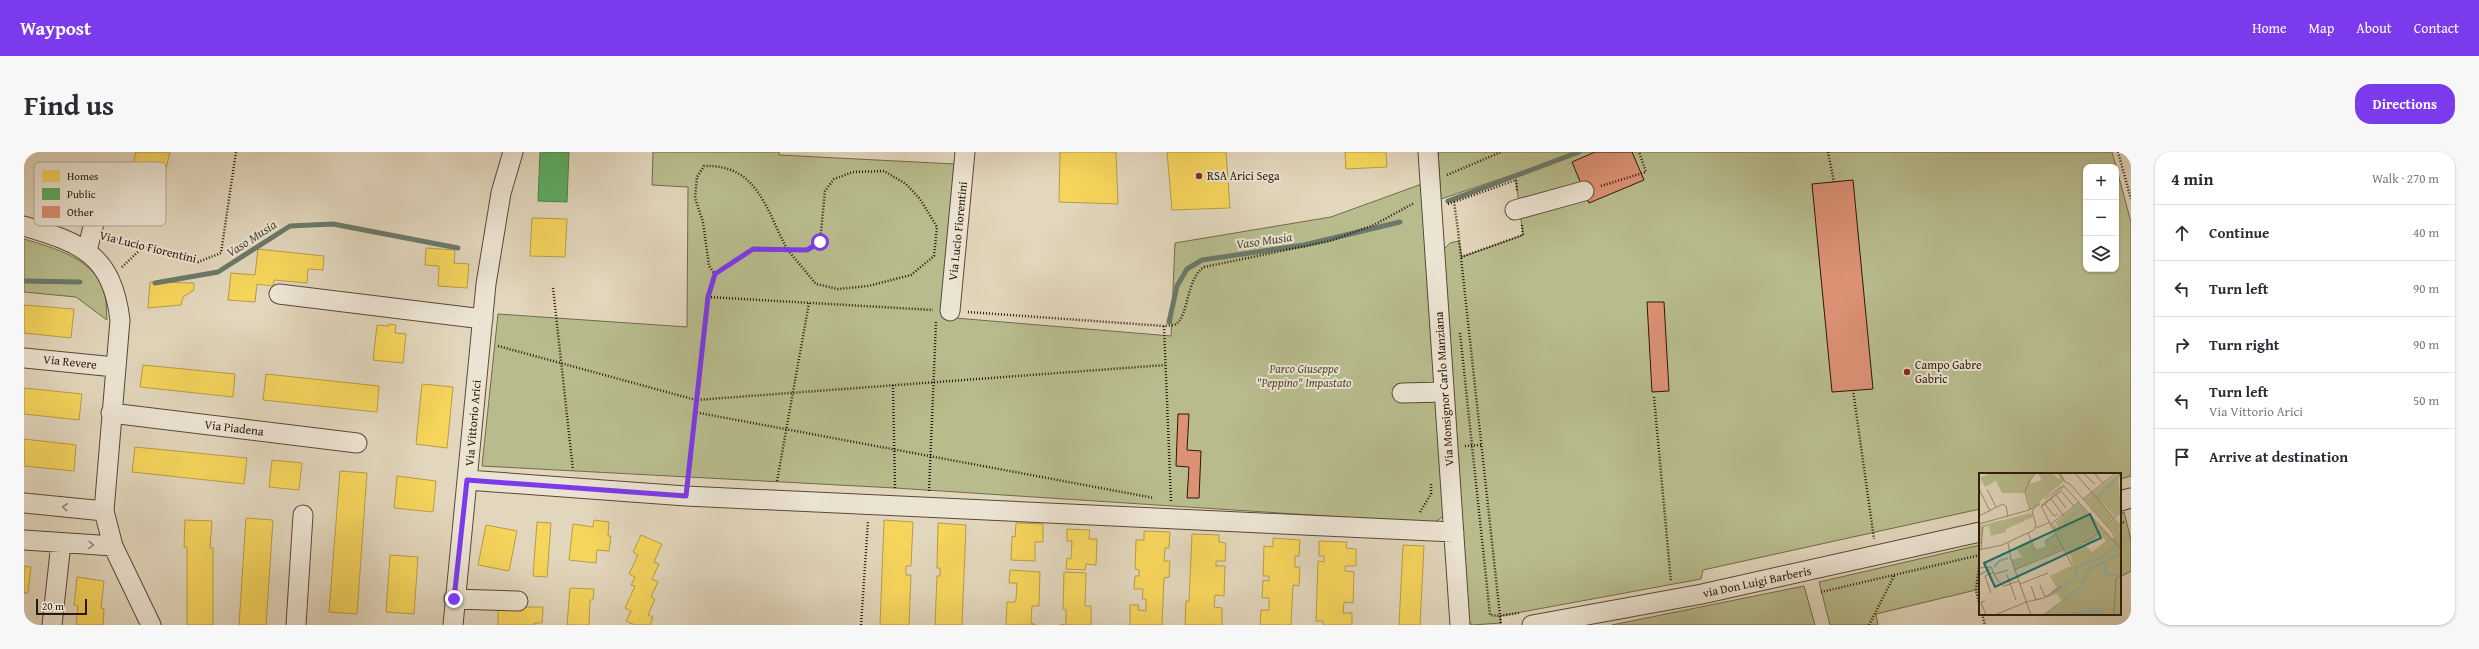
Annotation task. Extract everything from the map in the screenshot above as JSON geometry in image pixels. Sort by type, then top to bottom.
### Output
[{"type":"street","name":"Via Vittorio Arici","points":[[453,625],[454,599],[483,319],[501,193],[513,152]]},
{"type":"street","name":"Via Lucio Fiorentini","points":[[943,314],[965,152]]},
{"type":"street","name":"Via Monsignor Carlo Manziana","points":[[1428,152],[1460,625]]},
{"type":"street","points":[[1514,210],[1584,191]]},
{"type":"street","points":[[24,226],[75,243],[90,242]]},
{"type":"street","points":[[94,226],[90,242],[117,297],[120,320],[111,413],[104,511],[113,546],[151,625]]},
{"type":"street","points":[[279,294],[483,319]]},
{"type":"street","name":"Via Revere","points":[[24,358],[115,367]]},
{"type":"street","points":[[1402,393],[1444,392]]},
{"type":"street","name":"Via Piadena","points":[[111,413],[356,443]]},
{"type":"street","points":[[467,480],[686,496],[928,507],[1173,508],[1454,532]]},
{"type":"street","points":[[2121,501],[2131,498]]},
{"type":"street","points":[[24,503],[104,511]]},
{"type":"street","points":[[296,625],[303,515]]},
{"type":"street","name":"via Don Luigi Barberis","points":[[1528,618],[1702,594],[1979,532]]},
{"type":"street","points":[[24,540],[61,544],[113,546]]},
{"type":"street","points":[[52,625],[61,544]]},
{"type":"street","points":[[454,599],[518,601]]},
{"type":"path","name":"Via Lucio Fiorentini","points":[[90,242],[144,247],[198,262],[221,252],[236,152]]},
{"type":"path","points":[[1464,167],[1502,152]]},
{"type":"path","points":[[1584,191],[1646,172],[1639,152]]},
{"type":"path","points":[[1828,152],[1834,182]]},
{"type":"path","points":[[2118,152],[2131,199]]},
{"type":"path","points":[[686,496],[694,412],[708,297],[715,274],[753,249],[787,249],[807,250],[820,242],[824,191],[834,179],[853,172],[884,171],[906,184],[920,199],[937,227],[934,256],[911,275],[868,286],[838,289],[816,284],[787,249],[762,196],[738,172],[721,166],[704,166],[697,177],[695,198],[703,222],[709,266],[715,274]]},
{"type":"path","points":[[1173,508],[1164,326],[1174,325],[1180,319],[1193,279],[1204,267],[1330,241],[1374,225],[1416,202],[1417,210]]},
{"type":"path","points":[[1444,206],[1454,202],[1501,625]]},
{"type":"path","points":[[109,280],[144,247]]},
{"type":"path","points":[[553,288],[575,488]]},
{"type":"path","points":[[777,482],[809,303]]},
{"type":"path","points":[[928,507],[934,382],[943,314]]},
{"type":"path","points":[[1460,328],[1490,615],[1528,618]]},
{"type":"path","points":[[481,338],[495,345],[696,400],[1165,365]]},
{"type":"path","points":[[893,385],[895,488]]},
{"type":"path","points":[[1853,390],[1874,540]]},
{"type":"path","points":[[1654,397],[1672,584]]},
{"type":"path","points":[[694,412],[1155,499]]},
{"type":"path","points":[[1419,515],[1431,494],[1430,478]]},
{"type":"path","points":[[1163,500],[1173,508]]},
{"type":"path","points":[[861,625],[869,504]]},
{"type":"path","points":[[2121,523],[2126,522]]},
{"type":"path","points":[[1821,592],[1979,555]]},
{"type":"path","points":[[1979,567],[1976,590],[1979,604]]},
{"type":"path","points":[[1870,625],[1894,575]]},
{"type":"path","points":[[1664,586],[1679,583]]},
{"type":"path","points":[[1982,615],[1985,625]]},
{"type":"green space","name":"Parco Giuseppe \"Peppino\" Impastato","points":[[653,152],[779,152],[779,155],[955,164],[943,317],[1171,336],[1175,243],[1331,217],[1430,181],[1452,510],[1434,523],[895,488],[482,466],[498,314],[687,327],[688,187],[652,185]]},
{"type":"green space","name":"Campo Gabre Gabric","points":[[1438,152],[2112,152],[2115,164],[2083,164],[2083,272],[2119,272],[2119,178],[2131,222],[2131,476],[2121,479],[2121,473],[1979,473],[1979,509],[1703,570],[1701,579],[1500,616],[1501,623],[1472,625],[1468,620],[1440,253],[1450,243],[1459,241],[1462,257],[1523,235],[1515,174],[1441,199]]},
{"type":"green space","points":[[24,239],[61,251],[84,264],[93,272],[105,295],[107,320],[76,297],[24,292]]},
{"type":"green space","points":[[2124,512],[2131,540],[2131,571],[2121,576],[2121,513]]},
{"type":"green space","points":[[1979,545],[1979,589],[1876,614],[1878,625],[1830,625],[1819,582]]},
{"type":"green space","points":[[1804,586],[1815,625],[1612,625]]},
{"type":"building: Homes","points":[[136,152],[170,152],[166,169],[166,162],[133,162]]},
{"type":"building: Homes","points":[[1060,152],[1116,152],[1118,204],[1059,202]]},
{"type":"building: Homes","name":"RSA Arici Sega","points":[[1167,152],[1226,152],[1230,208],[1172,210]]},
{"type":"building: Homes","points":[[1345,152],[1386,152],[1387,167],[1346,169]]},
{"type":"building: Homes","points":[[532,218],[567,219],[565,257],[530,256]]},
{"type":"building: Homes","points":[[426,248],[455,250],[454,263],[469,264],[467,288],[438,286],[439,266],[425,265]]},
{"type":"building: Homes","points":[[258,249],[324,256],[323,270],[308,269],[307,283],[274,280],[273,286],[257,284],[255,302],[228,300],[231,273],[255,275]]},
{"type":"building: Homes","points":[[150,282],[194,283],[194,290],[183,297],[181,305],[148,308]]},
{"type":"building: Homes","points":[[24,305],[74,309],[71,338],[24,333]]},
{"type":"building: Homes","points":[[389,324],[396,325],[395,333],[406,334],[403,363],[373,360],[377,325],[389,326]]},
{"type":"building: Homes","points":[[143,365],[235,374],[233,397],[140,387]]},
{"type":"building: Homes","points":[[266,374],[379,386],[377,412],[263,400]]},
{"type":"building: Homes","points":[[422,384],[453,387],[447,448],[416,444]]},
{"type":"building: Homes","points":[[24,388],[82,394],[79,420],[24,414]]},
{"type":"building: Homes","points":[[24,439],[76,445],[74,471],[24,466]]},
{"type":"building: Homes","points":[[135,447],[247,458],[244,484],[132,472]]},
{"type":"building: Homes","points":[[272,460],[302,463],[299,490],[269,487]]},
{"type":"building: Homes","points":[[340,471],[367,473],[357,614],[329,612]]},
{"type":"building: Homes","points":[[397,476],[436,481],[433,512],[394,508]]},
{"type":"building: Homes","points":[[246,518],[273,520],[266,625],[239,625]]},
{"type":"building: Homes","points":[[185,520],[212,521],[210,548],[213,548],[213,625],[187,625],[187,547],[184,547]]},
{"type":"building: Homes","points":[[594,520],[609,522],[608,536],[611,536],[609,551],[597,550],[596,563],[569,560],[573,524],[593,527]]},
{"type":"building: Homes","points":[[884,520],[913,522],[911,566],[906,566],[906,575],[911,575],[909,625],[880,625]]},
{"type":"building: Homes","points":[[537,522],[551,523],[547,577],[533,576]]},
{"type":"building: Homes","points":[[938,523],[966,525],[962,625],[935,625],[937,576],[940,576],[940,568],[937,568]]},
{"type":"building: Homes","points":[[1016,523],[1043,524],[1043,542],[1035,542],[1035,561],[1011,560],[1012,536],[1015,537]]},
{"type":"building: Homes","points":[[486,525],[517,531],[509,571],[478,565]]},
{"type":"building: Homes","points":[[1067,529],[1090,530],[1089,539],[1097,539],[1096,565],[1086,564],[1085,570],[1066,569],[1067,558],[1071,559],[1072,541],[1067,541]]},
{"type":"building: Homes","points":[[1144,531],[1170,532],[1169,548],[1165,548],[1164,561],[1170,561],[1169,577],[1164,578],[1162,625],[1130,625],[1130,605],[1139,605],[1138,610],[1146,611],[1146,599],[1142,599],[1143,589],[1134,589],[1135,576],[1139,576],[1139,570],[1135,569],[1136,540],[1144,540]]},
{"type":"building: Homes","points":[[1192,534],[1219,535],[1219,542],[1226,543],[1225,561],[1216,561],[1216,566],[1225,566],[1224,596],[1215,595],[1214,607],[1222,608],[1222,625],[1185,625],[1186,601],[1189,601]]},
{"type":"building: Homes","points":[[641,535],[662,544],[654,562],[659,564],[652,579],[658,582],[651,597],[655,599],[648,615],[653,617],[650,625],[635,625],[626,621],[631,611],[625,608],[635,586],[631,585],[635,577],[629,574],[638,555],[633,552]]},
{"type":"building: Homes","points":[[1273,538],[1300,540],[1299,556],[1295,556],[1295,567],[1300,567],[1299,586],[1293,585],[1291,625],[1260,625],[1261,610],[1269,610],[1269,598],[1262,598],[1263,580],[1269,581],[1269,576],[1263,576],[1264,546],[1273,547]]},
{"type":"building: Homes","points":[[1319,541],[1347,542],[1346,548],[1356,549],[1356,566],[1345,566],[1345,571],[1354,572],[1353,603],[1344,602],[1343,613],[1352,613],[1352,625],[1323,625],[1323,621],[1316,621],[1318,561],[1324,562],[1324,556],[1319,556]]},
{"type":"building: Homes","points":[[1403,545],[1424,546],[1420,625],[1399,625]]},
{"type":"building: Homes","points":[[390,555],[418,557],[414,614],[386,612]]},
{"type":"building: Homes","points":[[24,566],[31,567],[28,593],[24,593]]},
{"type":"building: Homes","points":[[1010,570],[1040,572],[1039,606],[1032,606],[1031,623],[1036,625],[1006,625],[1007,602],[1015,602],[1016,599],[1017,583],[1009,583]]},
{"type":"building: Homes","points":[[1064,572],[1086,573],[1085,606],[1091,606],[1091,625],[1060,625],[1066,624],[1066,610],[1063,609]]},
{"type":"building: Homes","points":[[77,577],[104,581],[101,608],[104,609],[103,625],[76,625],[78,606],[74,605]]},
{"type":"building: Homes","points":[[570,588],[594,589],[593,600],[590,600],[589,625],[567,625]]},
{"type":"building: Homes","points":[[498,607],[543,607],[542,623],[534,623],[534,625],[498,625]]},
{"type":"building: Public","points":[[540,152],[569,152],[567,202],[538,201]]},
{"type":"building: Other","points":[[1595,152],[1632,152],[1644,180],[1589,203],[1572,162]]},
{"type":"building: Other","points":[[1853,180],[1873,389],[1832,392],[1812,184]]},
{"type":"building: Other","points":[[1647,302],[1664,302],[1669,391],[1652,392]]},
{"type":"building: Other","points":[[1178,414],[1189,414],[1187,450],[1201,451],[1199,498],[1187,498],[1189,467],[1176,466]]},
{"type":"waterway","name":"Vaso Musia","points":[[1448,201],[1579,152]]},
{"type":"waterway","name":"Vaso Musia","points":[[1169,322],[1177,286],[1187,269],[1202,260],[1304,245],[1400,222]]},
{"type":"waterway","name":"Vaso Musia","points":[[155,283],[218,272],[290,226],[333,224],[458,248]]},
{"type":"waterway","name":"Vaso Musia","points":[[24,281],[80,282]]},
{"type":"place","name":"RSA Arici Sega","points":[[1199,176]]},
{"type":"place","name":"Campo Gabre Gabric","points":[[1907,372]]},
{"type":"route","points":[[454,599],[467,480],[686,496],[694,412],[708,297],[715,274],[753,249],[770,248],[807,250],[820,242]]}]
